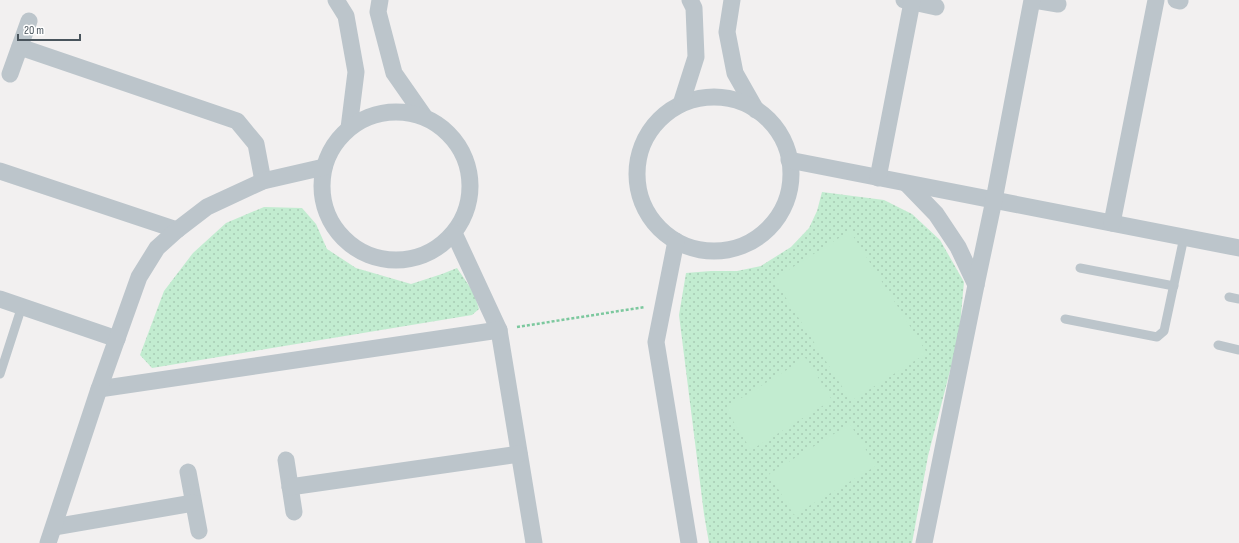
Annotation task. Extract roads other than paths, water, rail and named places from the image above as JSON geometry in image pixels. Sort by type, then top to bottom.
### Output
[{"type":"street","points":[[336,0],[346,16],[356,72],[349,128]]},
{"type":"street","points":[[380,0],[378,12],[394,73],[424,116]]},
{"type":"street","points":[[682,104],[696,57],[694,8],[690,0]]},
{"type":"street","points":[[732,0],[728,32],[735,74],[756,110]]},
{"type":"street","points":[[924,543],[1033,0],[1058,4]]},
{"type":"street","points":[[1112,223],[1156,0]]},
{"type":"street","points":[[878,178],[908,1],[936,6]]},
{"type":"street","points":[[10,74],[29,21]]},
{"type":"street","points":[[20,47],[237,121],[256,144],[263,181]]},
{"type":"street","points":[[712,97],[727,98],[756,110],[768,120],[778,132],[785,145],[790,160],[790,191],[785,205],[777,219],[768,230],[755,240],[742,247],[725,251],[708,252],[692,248],[676,241],[662,232],[651,219],[642,204],[638,188],[637,170],[639,154],[645,138],[655,124],[667,112],[696,99],[712,97]]},
{"type":"street","points":[[392,111],[408,112],[424,116],[438,124],[450,135],[460,148],[467,162],[470,178],[470,195],[467,211],[454,233],[438,247],[426,254],[412,258],[390,260],[369,255],[344,239],[334,227],[327,213],[322,190],[324,167],[329,152],[338,139],[349,128],[376,114],[392,111]]},
{"type":"street","points":[[790,160],[1239,248]]},
{"type":"street","points":[[48,543],[99,389],[139,277],[156,248],[208,207],[263,181],[324,167]]},
{"type":"street","points":[[0,171],[177,230]]},
{"type":"street","points":[[907,184],[936,214],[958,247],[976,285]]},
{"type":"street","points":[[454,233],[499,330],[534,543]]},
{"type":"street","points":[[676,241],[656,342],[689,543]]},
{"type":"street","points":[[0,299],[117,339]]},
{"type":"street","points":[[99,389],[499,330]]},
{"type":"street","points":[[290,487],[519,454]]},
{"type":"street","points":[[286,460],[294,512]]},
{"type":"street","points":[[188,472],[199,531]]},
{"type":"street","points":[[54,527],[193,503]]},
{"type":"lane","points":[[1065,318],[1157,337],[1164,331],[1184,237]]},
{"type":"lane","points":[[1080,268],[1174,286]]},
{"type":"lane","points":[[1229,297],[1239,299]]},
{"type":"lane","points":[[0,374],[3,354],[22,306]]},
{"type":"lane","points":[[1218,345],[1239,350]]}]
